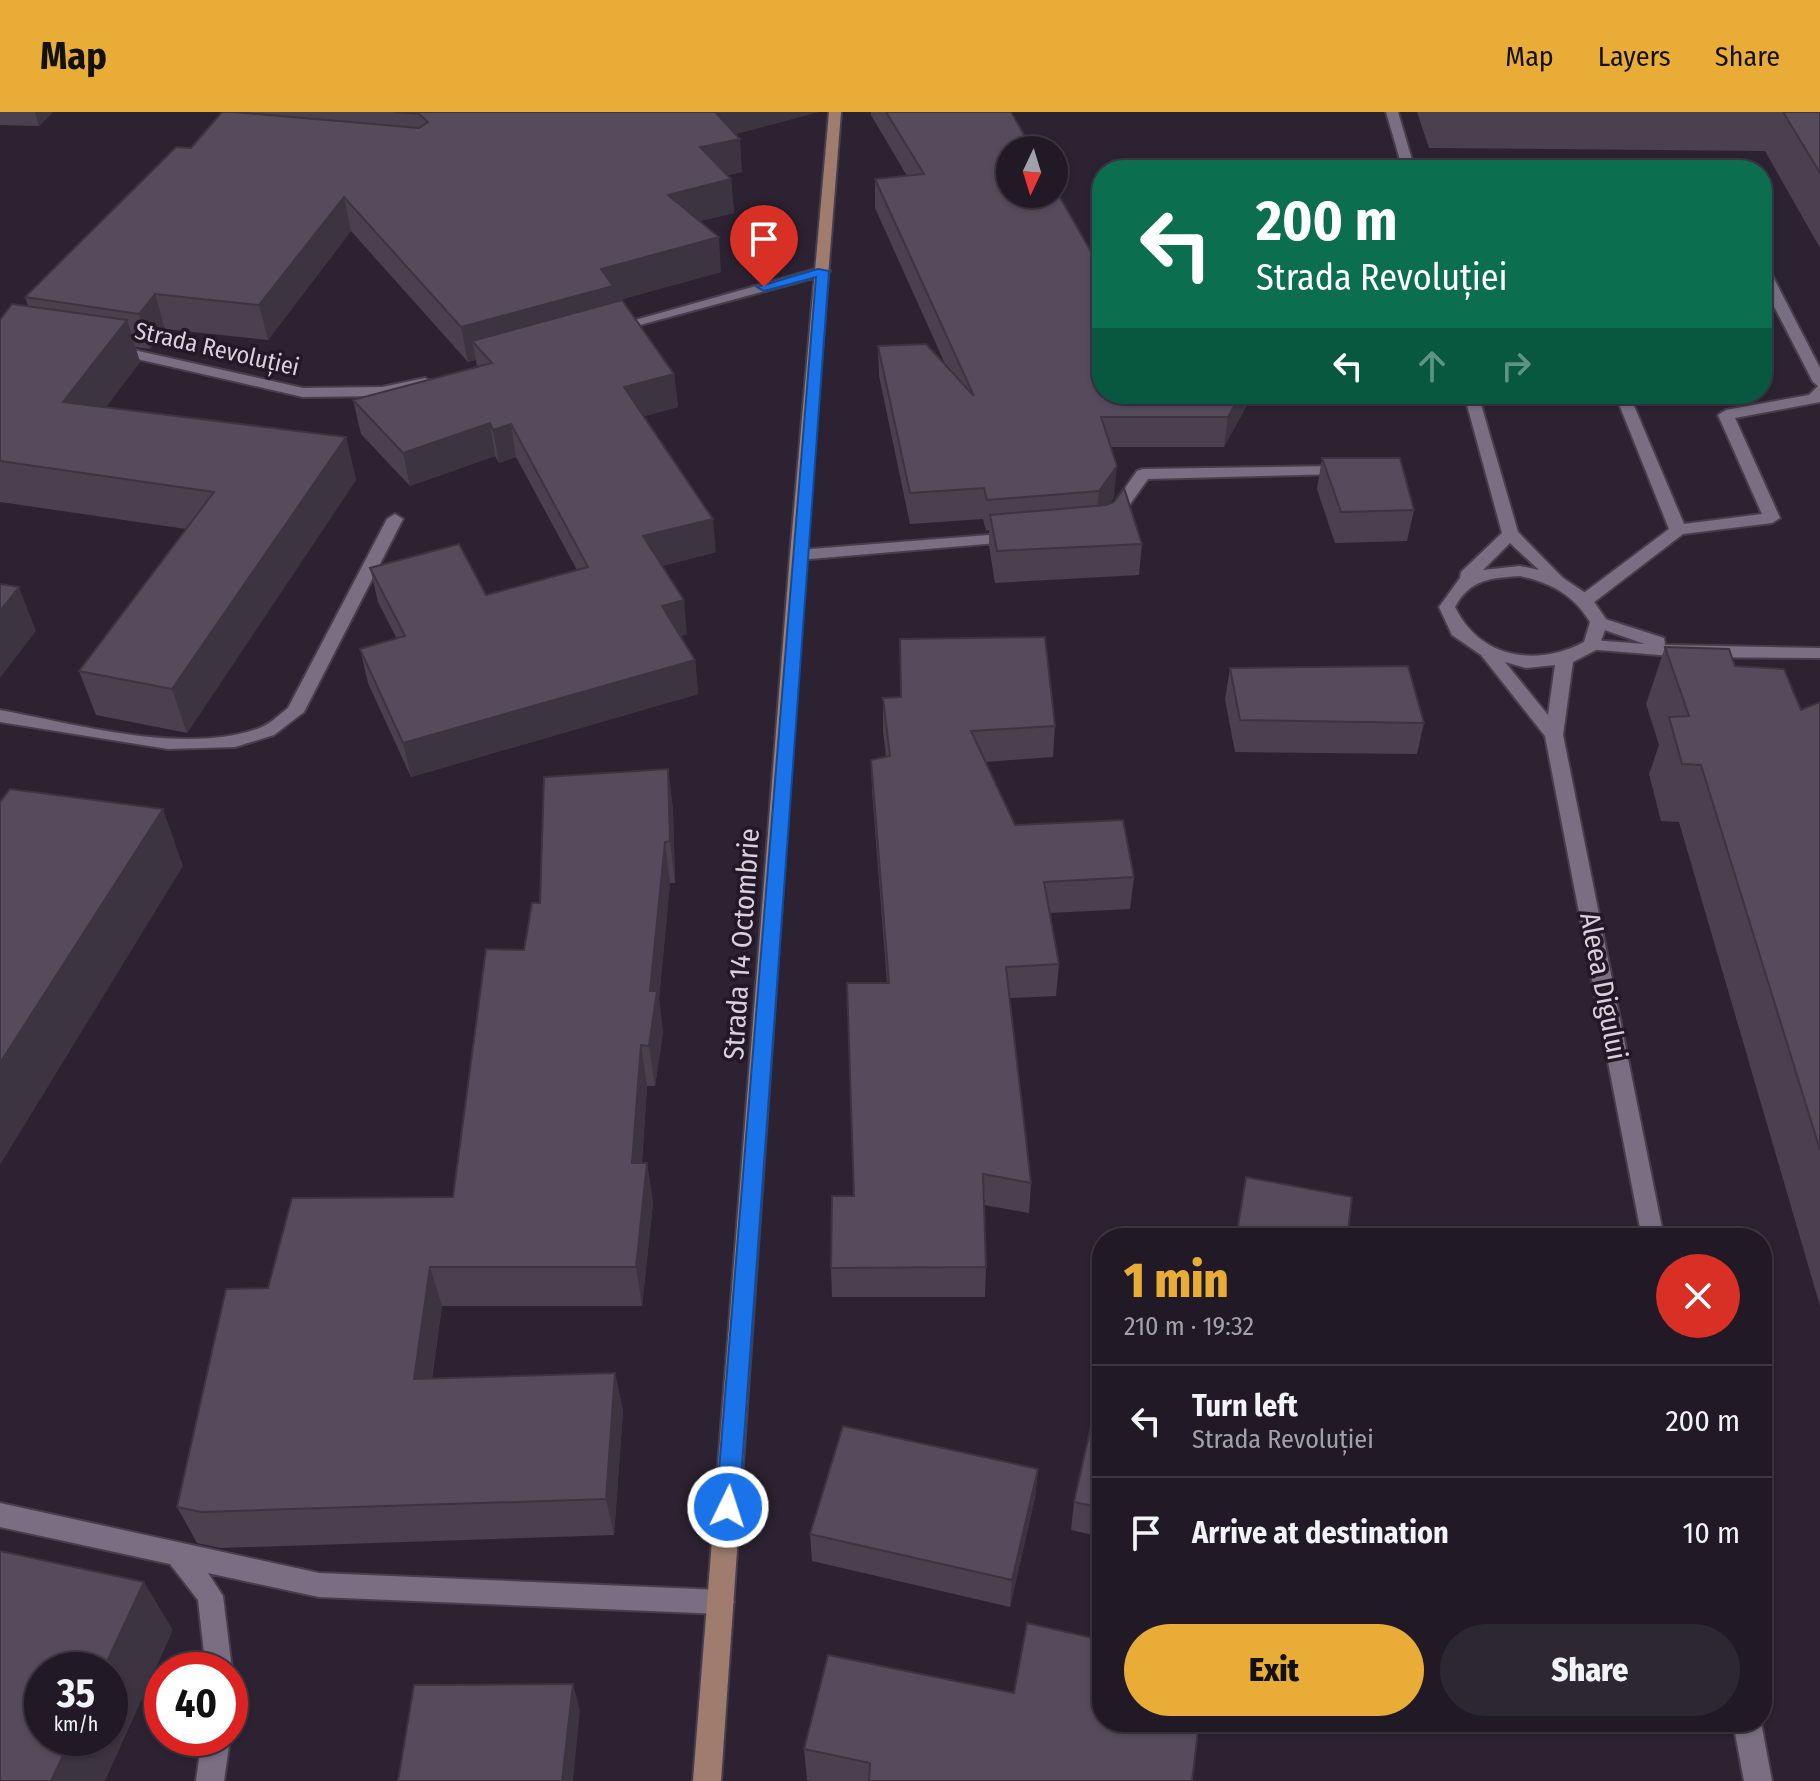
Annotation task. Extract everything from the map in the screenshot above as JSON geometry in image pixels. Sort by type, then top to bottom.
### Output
[{"type":"street","name":"Strada 14 Octombrie","points":[[707,1781],[798,555],[835,112]]},
{"type":"street","points":[[1392,112],[1406,160]]},
{"type":"street","points":[[602,332],[823,271]]},
{"type":"street","points":[[1772,288],[1820,382]]},
{"type":"street","name":"Strada Revoluției","points":[[96,346],[148,356],[285,392],[363,395],[439,378]]},
{"type":"street","points":[[1587,599],[1678,530],[1772,518],[1726,415],[1815,399],[1820,390]]},
{"type":"street","points":[[1474,404],[1510,534],[1558,580],[1587,599],[1599,622],[1684,652]]},
{"type":"street","points":[[1626,404],[1678,530]]},
{"type":"street","points":[[1103,528],[1143,474],[1333,471]]},
{"type":"street","points":[[0,716],[184,745],[229,743],[267,732],[295,712],[395,519]]},
{"type":"street","points":[[1510,534],[1457,586],[1447,607],[1458,631],[1487,651],[1526,662],[1565,659],[1592,645],[1684,652],[1820,653]]},
{"type":"street","points":[[798,555],[1027,536]]},
{"type":"street","points":[[1457,586],[1483,573],[1496,572],[1520,571],[1558,580]]},
{"type":"street","points":[[1592,645],[1599,622]]},
{"type":"street","name":"Aleea Digului","points":[[1487,651],[1554,735]]},
{"type":"street","name":"Aleea Digului","points":[[1565,659],[1554,735],[1651,1228]]},
{"type":"street","points":[[0,1515],[319,1585],[721,1602]]},
{"type":"street","points":[[178,1554],[210,1596],[217,1652]]},
{"type":"street","points":[[1749,1732],[1758,1781]]},
{"type":"street","points":[[210,1781],[213,1756]]},
{"type":"building","points":[[222,112],[419,128],[428,122],[419,114],[395,112],[715,112],[740,139],[700,147],[731,179],[668,195],[719,237],[601,269],[613,286],[461,327],[344,197],[259,305],[155,294],[139,314],[25,297],[176,147],[191,148]]},
{"type":"building","points":[[886,112],[1011,112],[1025,136],[996,136],[996,208],[1066,208],[1092,253],[1092,404],[1235,404],[1228,417],[1101,417],[1117,466],[1099,491],[987,500],[984,488],[910,493],[878,346],[926,344],[974,396],[875,179],[924,174]]},
{"type":"building","points":[[1783,112],[1820,112],[1820,173]]},
{"type":"building","points":[[622,300],[674,374],[624,387],[713,519],[643,536],[684,600],[662,606],[695,660],[403,743],[360,649],[405,636],[370,568],[459,544],[486,595],[588,567],[511,424],[493,430],[490,423],[403,453],[353,400],[492,363],[472,341]]},
{"type":"building","points":[[12,304],[127,320],[63,402],[346,437],[172,689],[79,671],[214,492],[0,461],[0,320]]},
{"type":"building","points":[[1322,458],[1400,458],[1414,510],[1341,512]]},
{"type":"building","points":[[1124,488],[1142,544],[997,551],[990,515],[1106,505],[1114,502]]},
{"type":"building","points":[[0,584],[19,587],[0,611]]},
{"type":"building","points":[[1045,637],[1055,726],[971,731],[1015,825],[1123,820],[1134,877],[1044,882],[1059,964],[1006,967],[1031,1183],[983,1174],[986,1267],[831,1268],[832,1196],[854,1196],[847,983],[889,983],[871,760],[890,756],[883,698],[901,697],[900,639]]},
{"type":"building","points":[[1665,647],[1729,649],[1735,666],[1784,669],[1801,710],[1820,702],[1820,1150],[1701,765],[1682,764],[1669,717],[1689,716]]},
{"type":"building","points":[[1408,666],[1424,723],[1240,720],[1230,668]]},
{"type":"building","points":[[668,769],[670,841],[665,842],[650,991],[657,991],[649,1046],[641,1045],[632,1163],[647,1163],[636,1267],[430,1267],[414,1379],[615,1373],[606,1499],[201,1512],[177,1507],[226,1289],[268,1288],[292,1198],[453,1197],[486,949],[524,950],[532,903],[540,903],[544,777]]},
{"type":"building","points":[[10,789],[163,809],[0,1063],[0,802]]},
{"type":"building","points":[[1246,1177],[1352,1197],[1348,1228],[1238,1228]]},
{"type":"building","points":[[1092,1422],[1092,1506],[1074,1502]]},
{"type":"building","points":[[843,1426],[1038,1469],[1012,1580],[810,1534]]},
{"type":"building","points":[[0,1551],[144,1582],[111,1652],[24,1652],[24,1756],[63,1756],[51,1781],[0,1781]]},
{"type":"building","points":[[1027,1623],[1092,1638],[1092,1732],[1198,1732],[1192,1781],[869,1781],[870,1763],[804,1749],[828,1655],[1014,1693]]},
{"type":"building","points":[[573,1684],[562,1781],[398,1781],[414,1685]]},
{"type":"route","points":[[728,1507],[798,555],[823,271],[764,287]]}]
